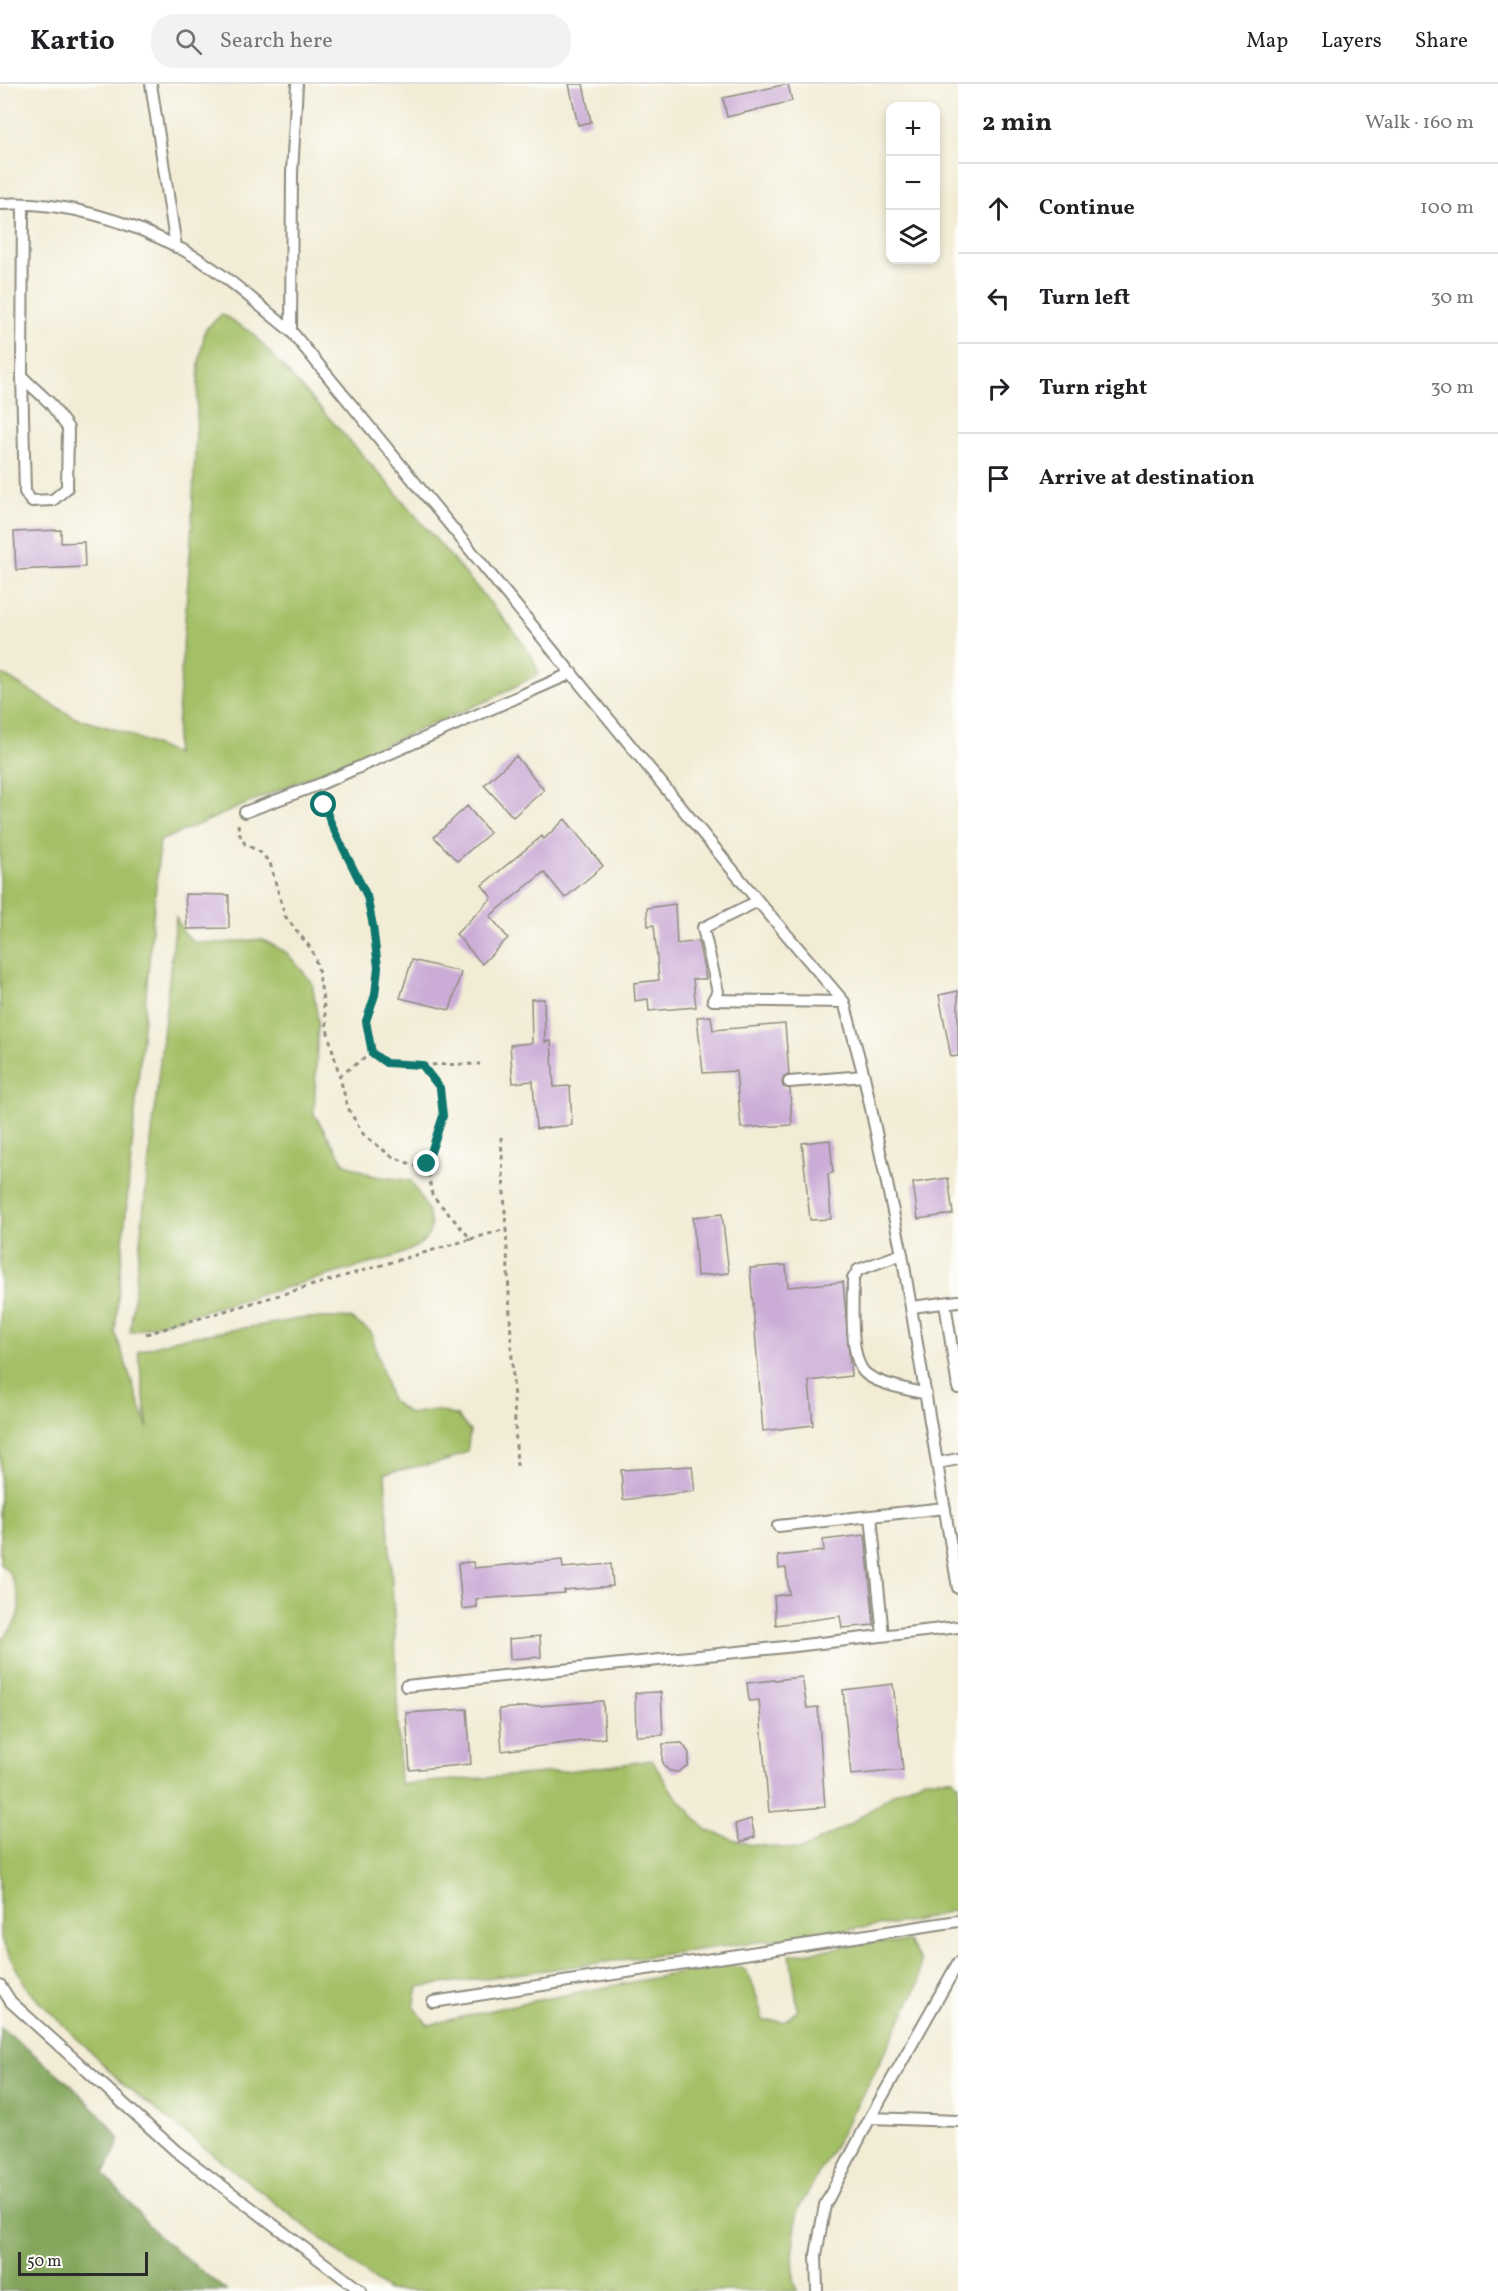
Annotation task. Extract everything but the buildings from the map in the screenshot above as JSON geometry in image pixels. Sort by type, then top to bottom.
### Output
[{"type":"lane","points":[[151,84],[176,247]]},
{"type":"lane","points":[[291,331],[292,173],[297,84]]},
{"type":"lane","points":[[0,204],[23,204],[85,212],[130,226],[176,247],[230,283],[291,331],[758,901],[844,1002],[864,1076],[902,1254],[958,1588]]},
{"type":"lane","points":[[22,377],[50,403],[68,428],[67,488],[53,501],[32,501],[25,492],[22,377],[23,204]]},
{"type":"lane","points":[[245,812],[323,783],[572,673]]},
{"type":"lane","points":[[758,901],[703,928],[718,993],[713,1000],[844,1002]]},
{"type":"lane","points":[[789,1082],[864,1076]]},
{"type":"lane","points":[[902,1254],[858,1270],[853,1279],[856,1356],[864,1372],[875,1380],[926,1394]]},
{"type":"lane","points":[[912,1307],[958,1301]]},
{"type":"lane","points":[[945,1303],[958,1388]]},
{"type":"lane","points":[[938,1463],[958,1459]]},
{"type":"lane","points":[[778,1526],[945,1508]]},
{"type":"lane","points":[[871,1516],[883,1635]]},
{"type":"lane","points":[[406,1686],[958,1627]]},
{"type":"lane","points":[[433,2002],[958,1921]]},
{"type":"lane","points":[[817,2291],[816,2255],[825,2205],[870,2118],[958,1963]]},
{"type":"lane","points":[[0,1985],[11,2002],[176,2151],[361,2291]]},
{"type":"lane","points":[[870,2118],[958,2121]]},
{"type":"path","points":[[323,783],[324,805],[367,896],[373,926],[378,967],[375,995],[366,1021],[372,1053],[386,1063],[480,1064]]},
{"type":"path","points":[[245,812],[238,820],[238,833],[245,844],[260,852],[270,863],[285,916],[303,937],[315,959],[328,1033],[348,1108],[363,1134],[391,1156],[418,1167],[427,1164]]},
{"type":"path","points":[[339,1076],[372,1053]]},
{"type":"path","points":[[422,1065],[440,1088],[443,1116],[427,1164],[432,1195],[471,1239]]},
{"type":"path","points":[[501,1137],[517,1466]]},
{"type":"path","points":[[147,1334],[506,1228]]},
{"type":"green space","points":[[222,314],[253,334],[386,481],[509,625],[531,654],[539,674],[493,698],[160,841],[115,1332],[148,1429],[138,1351],[177,1339],[305,1318],[350,1318],[371,1332],[391,1400],[410,1414],[435,1410],[457,1416],[470,1431],[467,1452],[445,1461],[385,1473],[395,1632],[400,1784],[558,1772],[652,1760],[671,1790],[706,1830],[748,1844],[801,1850],[850,1824],[894,1793],[924,1779],[953,1779],[958,1784],[958,1909],[914,1921],[418,1987],[414,2007],[428,2025],[513,2005],[721,1965],[734,1966],[743,1968],[751,1979],[763,2021],[784,2021],[798,2010],[790,1955],[876,1942],[909,1942],[920,1960],[919,1983],[873,2076],[798,2210],[793,2246],[794,2279],[797,2291],[388,2291],[123,2084],[28,1990],[0,1938],[0,1640],[11,1629],[18,1616],[19,1601],[11,1576],[0,1564],[0,673],[75,718],[121,731],[175,754],[191,541],[199,364],[205,330]]},
{"type":"green space","points":[[176,917],[184,933],[194,942],[222,943],[261,939],[286,952],[312,982],[318,1021],[314,1114],[344,1163],[374,1176],[411,1181],[426,1208],[430,1218],[430,1228],[428,1236],[421,1243],[393,1257],[130,1332]]},
{"type":"green space","points":[[0,2027],[64,2079],[108,2124],[120,2140],[104,2174],[159,2237],[227,2291],[0,2291]]},
{"type":"route","points":[[324,805],[367,896],[373,926],[378,967],[375,995],[366,1021],[372,1053],[386,1063],[422,1065],[440,1088],[443,1116],[427,1164]]}]
